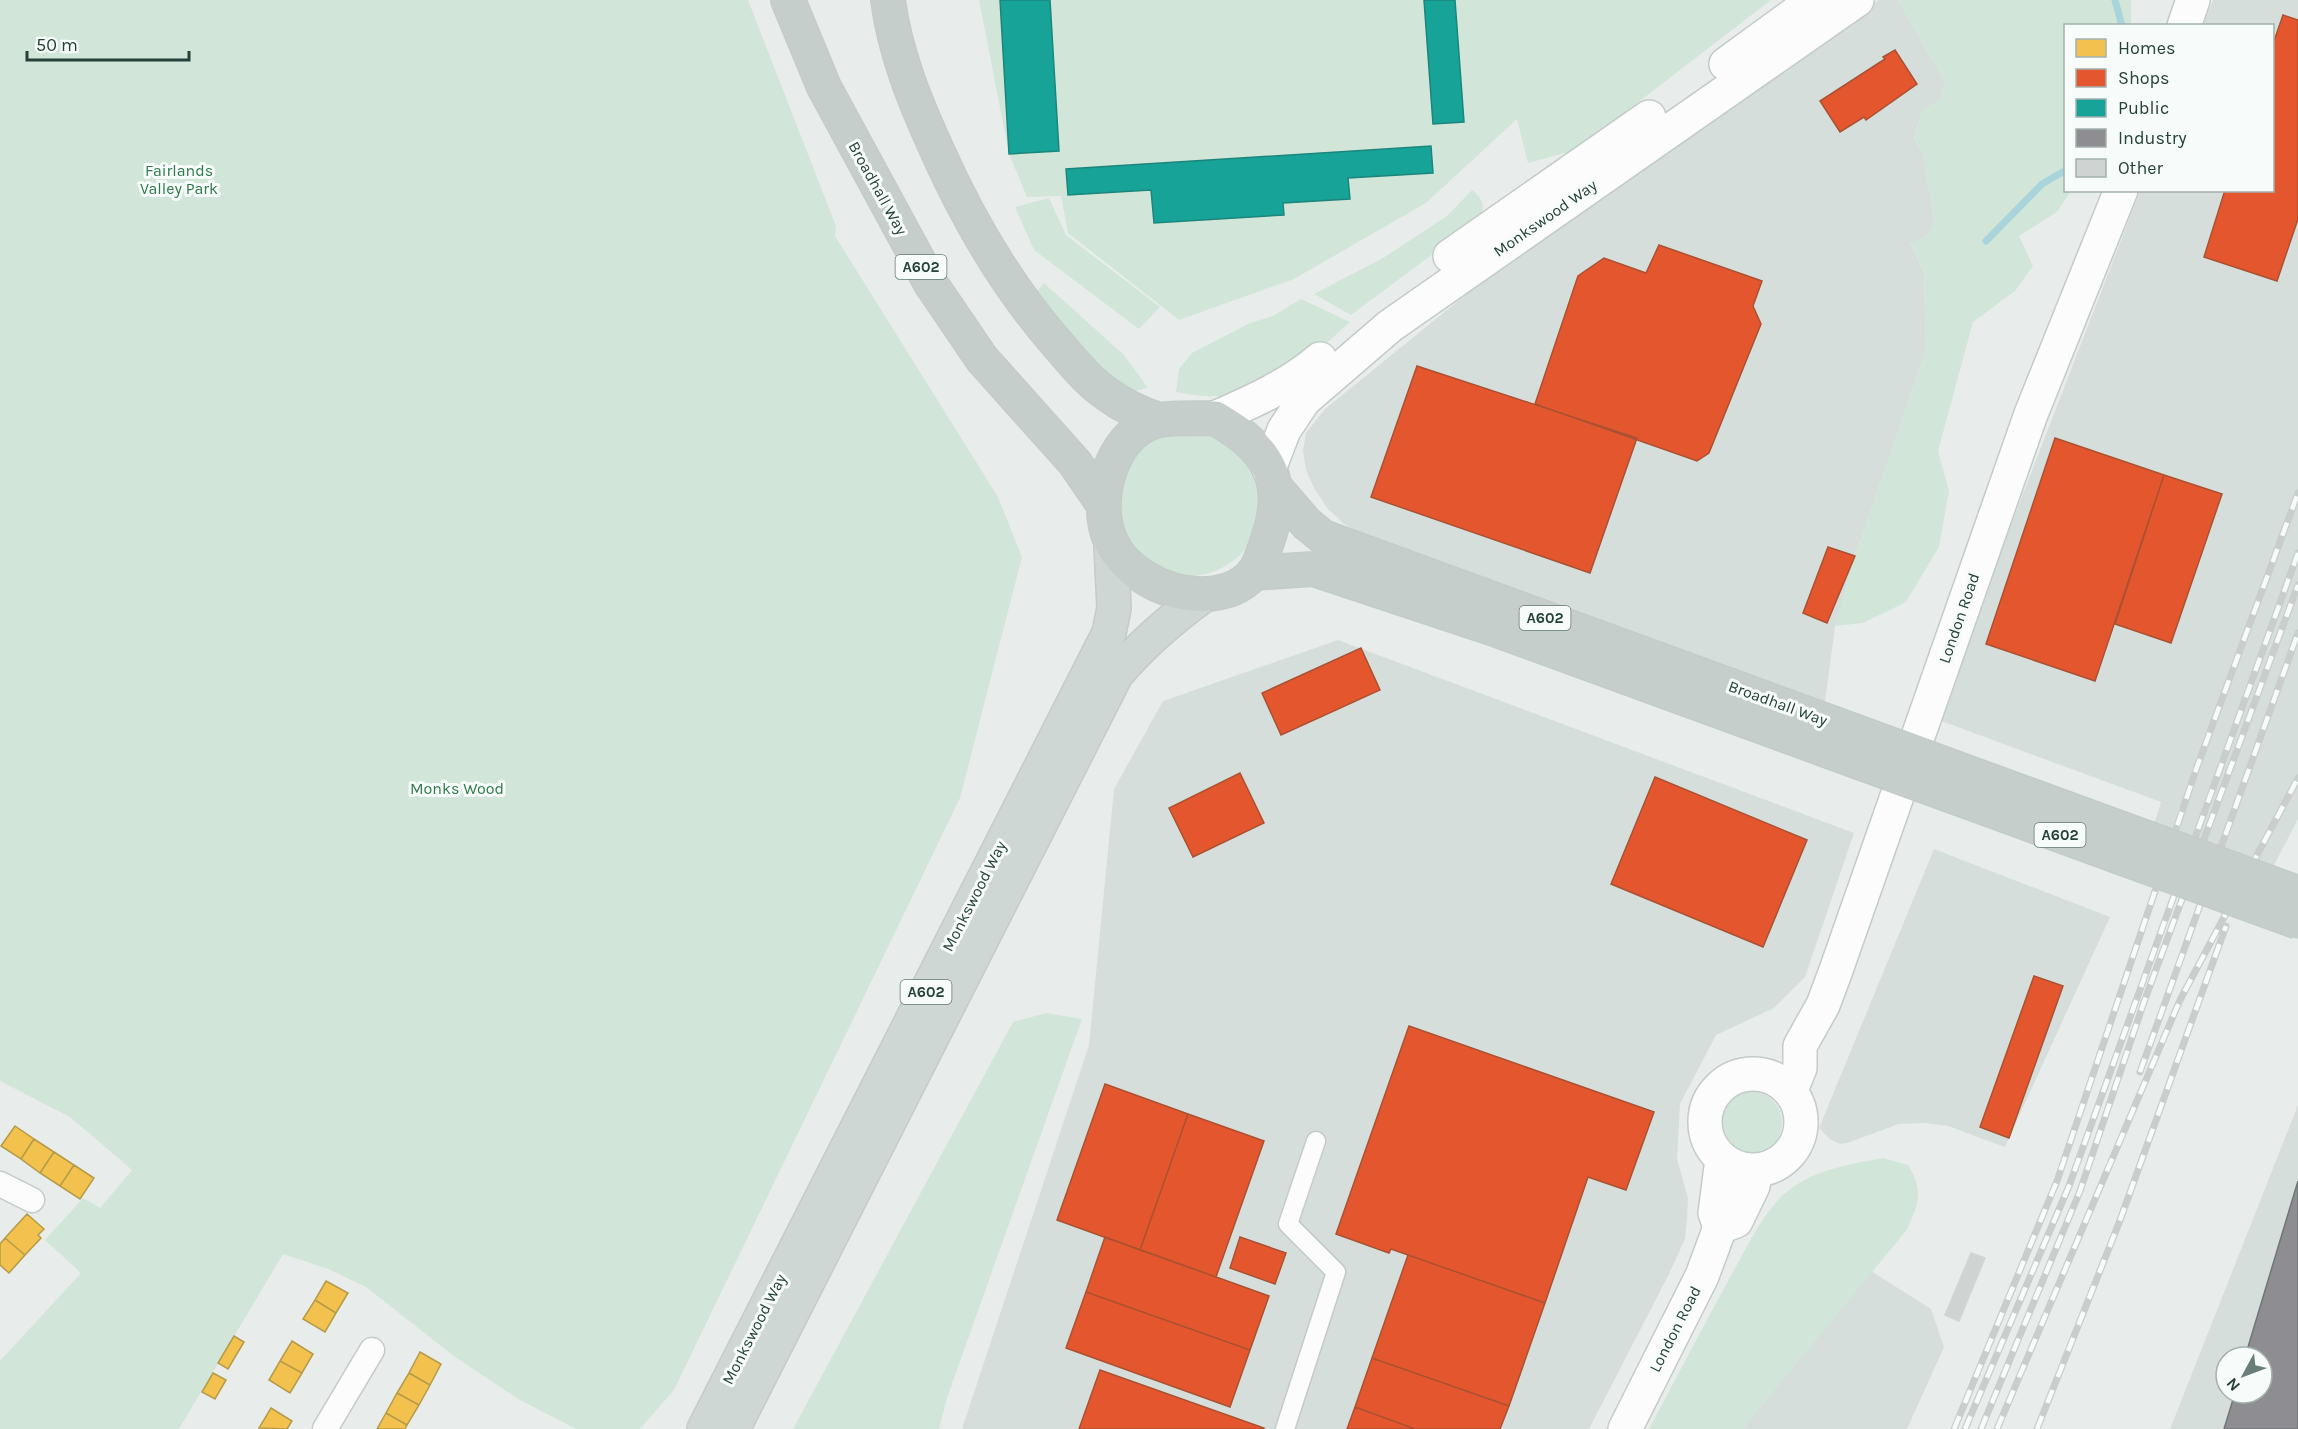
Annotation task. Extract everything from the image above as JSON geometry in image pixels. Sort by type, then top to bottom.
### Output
[{"type":"highway","name":"Broadhall Way","points":[[788,0],[824,87],[931,284],[982,359],[1075,463],[1103,504]]},
{"type":"highway","points":[[888,0],[909,90],[964,210],[992,258],[1040,325],[1078,368],[1106,394],[1135,412],[1159,420],[1215,418],[1247,438],[1272,478],[1275,516],[1253,573],[1240,583],[1203,596],[1156,584],[1128,565],[1111,546],[1103,504],[1108,470],[1121,448],[1136,433],[1159,420]]},
{"type":"highway","name":"Broadhall Way","points":[[1272,478],[1307,524],[1323,537],[2298,922]]},
{"type":"highway","name":"Broadhall Way","points":[[1253,573],[1313,569],[1323,572],[1828,736],[2298,894]]},
{"type":"main road","name":"Monkswood Way","points":[[1215,418],[1262,398],[1297,379],[1387,302],[1814,0]]},
{"type":"main road","name":"Monkswood Way","points":[[1272,478],[1284,430],[1304,400],[1390,326],[1857,0]]},
{"type":"main road","points":[[2185,24],[2193,0]]},
{"type":"main road","name":"London Road","points":[[1791,1090],[1800,1068],[1800,1046],[1823,1005],[1835,973],[2031,414],[2120,192]]},
{"type":"main road","name":"Monkswood Way","points":[[704,1429],[1108,633],[1114,609],[1111,546]]},
{"type":"main road","name":"Monkswood Way","points":[[733,1429],[1116,675],[1141,645],[1166,622],[1203,596]]},
{"type":"main road","points":[[1754,1073],[1800,1046]]},
{"type":"main road","points":[[1754,1073],[1768,1075],[1791,1090],[1800,1108],[1802,1125],[1798,1141],[1791,1153],[1779,1164],[1746,1170],[1722,1159],[1707,1137],[1704,1115],[1707,1106],[1723,1084],[1738,1076],[1754,1073]]},
{"type":"main road","name":"London Road","points":[[1625,1429],[1702,1276],[1720,1227],[1715,1213],[1722,1159]]},
{"type":"main road","points":[[1720,1227],[1736,1221],[1753,1186],[1756,1170]]},
{"type":"street","points":[[1285,1429],[1336,1272],[1288,1224],[1316,1141]]},
{"type":"street","points":[[1,1188],[32,1200]]},
{"type":"street","points":[[325,1429],[372,1350]]},
{"type":"shaded area","points":[[1879,0],[1898,0],[1946,83],[1940,100],[1922,111],[1914,138],[1923,153],[1935,222],[1926,237],[1911,244],[1924,273],[1926,351],[1855,556],[1835,627],[1825,702],[1365,536],[1344,524],[1328,509],[1314,488],[1306,470],[1303,450],[1306,433],[1325,409],[1490,275]]},
{"type":"shaded area","points":[[2213,0],[2298,0],[2298,819],[2273,867],[2153,827],[2161,802],[1936,719],[2140,192],[2274,192],[2274,24],[2203,24]]},
{"type":"shaded area","points":[[1338,640],[1854,833],[1805,977],[1774,1008],[1716,1035],[1680,1104],[1677,1159],[1688,1198],[1687,1219],[1685,1239],[1669,1274],[1589,1429],[962,1429],[1089,1045],[1114,789],[1163,701]]},
{"type":"shaded area","points":[[1934,849],[2110,917],[2005,1147],[1948,1126],[1925,1123],[1899,1124],[1840,1144],[1830,1139],[1819,1128]]},
{"type":"shaded area","points":[[2298,1105],[2298,1429],[2170,1429]]},
{"type":"shaded area","points":[[1871,1271],[1931,1309],[1944,1347],[1907,1429],[1742,1429]]},
{"type":"green space","name":"Monks Wood","points":[[0,0],[748,0],[836,226],[835,236],[998,497],[1022,557],[960,798],[674,1390],[640,1429],[576,1429],[518,1399],[455,1357],[366,1287],[328,1269],[283,1254],[179,1429],[0,1429],[0,1361],[81,1273],[45,1240],[83,1198],[100,1208],[132,1170],[70,1117],[0,1081]]},
{"type":"green space","points":[[979,0],[1771,0],[1576,150],[1528,163],[1517,119],[1426,203],[1294,279],[1179,320],[1068,233],[1061,196],[1027,197],[1009,154]]},
{"type":"green space","points":[[1898,0],[2131,0],[2131,24],[2064,24],[2064,192],[2070,192],[2057,212],[2019,236],[2033,266],[2015,291],[1973,322],[1938,451],[1949,491],[1939,547],[1906,602],[1863,623],[1835,626],[1855,556],[1926,351],[1924,273],[1911,243],[1926,237],[1935,221],[1923,154],[1914,139],[1922,111],[1940,100],[1946,83]]},
{"type":"green space","points":[[1472,190],[1482,202],[1481,218],[1351,315],[1314,294],[1383,258],[1447,216]]},
{"type":"green space","points":[[1049,198],[1066,235],[1160,307],[1139,329],[1034,250],[1015,207]]},
{"type":"green space","points":[[1044,283],[1124,355],[1148,388],[1130,392],[1108,382],[1034,295]]},
{"type":"green space","points":[[1301,299],[1350,322],[1292,371],[1251,391],[1204,396],[1176,392],[1179,369],[1192,353],[1250,323],[1273,316]]},
{"type":"green space","points":[[1189,432],[1217,437],[1240,453],[1256,476],[1261,504],[1256,532],[1240,555],[1217,571],[1189,576],[1161,571],[1138,555],[1122,532],[1117,504],[1122,476],[1138,453],[1161,437]]},
{"type":"green space","points":[[1046,1013],[1082,1019],[947,1398],[939,1429],[793,1429],[1013,1022]]},
{"type":"green space","points":[[1750,1091],[1768,1097],[1776,1105],[1782,1123],[1776,1141],[1768,1149],[1750,1155],[1732,1149],[1724,1141],[1718,1123],[1724,1105],[1732,1097]]},
{"type":"green space","points":[[1883,1158],[1908,1165],[1916,1182],[1917,1205],[1906,1231],[1742,1429],[1649,1429],[1753,1236],[1776,1202],[1796,1185],[1817,1174],[1838,1167]]},
{"type":"building: Homes","points":[[15,1126],[34,1139],[21,1159],[1,1146]]},
{"type":"building: Homes","points":[[34,1139],[54,1152],[40,1173],[21,1159]]},
{"type":"building: Homes","points":[[54,1152],[74,1165],[60,1186],[40,1173]]},
{"type":"building: Homes","points":[[74,1165],[94,1178],[80,1199],[60,1186]]},
{"type":"building: Homes","points":[[27,1214],[44,1229],[38,1235],[41,1238],[25,1255],[5,1238]]},
{"type":"building: Homes","points":[[5,1238],[25,1255],[9,1273],[0,1265],[0,1244]]},
{"type":"building: Homes","points":[[326,1281],[348,1293],[336,1313],[315,1300]]},
{"type":"building: Homes","points":[[315,1300],[336,1313],[325,1332],[303,1319]]},
{"type":"building: Homes","points":[[234,1336],[244,1342],[228,1369],[218,1363]]},
{"type":"building: Homes","points":[[292,1341],[313,1354],[302,1373],[280,1361]]},
{"type":"building: Homes","points":[[420,1352],[441,1364],[430,1385],[409,1373]]},
{"type":"building: Homes","points":[[280,1361],[302,1373],[290,1393],[269,1380]]},
{"type":"building: Homes","points":[[213,1373],[226,1380],[215,1399],[202,1392]]},
{"type":"building: Homes","points":[[409,1373],[430,1385],[419,1405],[397,1393]]},
{"type":"building: Homes","points":[[397,1393],[419,1405],[407,1425],[386,1413]]},
{"type":"building: Homes","points":[[271,1408],[292,1421],[287,1429],[259,1428]]},
{"type":"building: Homes","points":[[386,1413],[407,1425],[405,1429],[377,1429]]},
{"type":"building: Shops","points":[[2283,15],[2298,20],[2298,219],[2277,281],[2204,257],[2224,192],[2274,192],[2274,41]]},
{"type":"building: Shops","points":[[1895,50],[1917,84],[1866,120],[1864,117],[1840,132],[1820,101],[1885,59],[1883,57]]},
{"type":"building: Shops","points":[[1659,245],[1762,281],[1753,306],[1761,324],[1709,453],[1697,461],[1535,404],[1578,276],[1604,258],[1646,273]]},
{"type":"building: Shops","points":[[1417,366],[1637,438],[1590,573],[1371,497]]},
{"type":"building: Shops","points":[[2055,438],[2164,475],[2095,681],[1986,644]]},
{"type":"building: Shops","points":[[2164,475],[2222,494],[2171,643],[2115,624]]},
{"type":"building: Shops","points":[[1828,547],[1855,556],[1827,623],[1803,613]]},
{"type":"building: Shops","points":[[1361,648],[1380,690],[1281,735],[1262,693]]},
{"type":"building: Shops","points":[[1240,773],[1264,823],[1193,857],[1169,808]]},
{"type":"building: Shops","points":[[1655,777],[1807,840],[1763,947],[1611,884]]},
{"type":"building: Shops","points":[[2034,976],[2063,986],[2009,1138],[1980,1127]]},
{"type":"building: Shops","points":[[1409,1026],[1654,1112],[1626,1190],[1588,1177],[1545,1303],[1391,1249],[1389,1253],[1336,1234]]},
{"type":"building: Shops","points":[[1105,1084],[1188,1114],[1140,1250],[1057,1220]]},
{"type":"building: Shops","points":[[1188,1114],[1264,1141],[1216,1277],[1140,1250]]},
{"type":"building: Shops","points":[[1105,1237],[1269,1296],[1250,1350],[1086,1292]]},
{"type":"building: Shops","points":[[1240,1237],[1286,1253],[1275,1284],[1230,1268]]},
{"type":"building: Shops","points":[[1408,1255],[1545,1303],[1509,1406],[1372,1358]]},
{"type":"building: Shops","points":[[1086,1292],[1250,1350],[1230,1407],[1066,1348]]},
{"type":"building: Shops","points":[[1372,1358],[1509,1406],[1500,1429],[1415,1429],[1355,1407]]},
{"type":"building: Shops","points":[[1100,1370],[1264,1428],[1079,1429]]},
{"type":"building: Shops","points":[[1355,1407],[1415,1429],[1347,1429]]},
{"type":"building: Public","points":[[1000,0],[1050,0],[1059,151],[1009,154]]},
{"type":"building: Public","points":[[1424,0],[1455,0],[1464,122],[1433,124]]},
{"type":"building: Public","points":[[1431,146],[1433,173],[1348,178],[1350,199],[1283,203],[1284,215],[1154,223],[1151,190],[1068,195],[1066,169]]},
{"type":"building: Industry","points":[[2298,1181],[2298,1429],[2224,1429],[2231,1405],[2274,1405],[2274,1345],[2249,1345]]},
{"type":"building: Other","points":[[1971,1253],[1985,1258],[1959,1321],[1945,1315]]},
{"type":"waterway","points":[[2115,0],[2121,24]]},
{"type":"waterway","points":[[1986,241],[2042,184],[2064,171]]},
{"type":"railway","points":[[1954,1429],[2057,1181],[2197,767],[2298,493]]},
{"type":"railway","points":[[1965,1429],[2069,1186],[2298,553]]},
{"type":"railway","points":[[1981,1429],[2080,1191],[2144,1002],[2298,585]]},
{"type":"railway","points":[[2140,1072],[2298,633]]},
{"type":"railway","points":[[1997,1429],[2180,1000],[2298,778]]},
{"type":"railway","points":[[2037,1429],[2119,1223],[2226,926]]},
{"type":"park label","name":"Fairlands Valley Park","points":[[179,179]]}]
